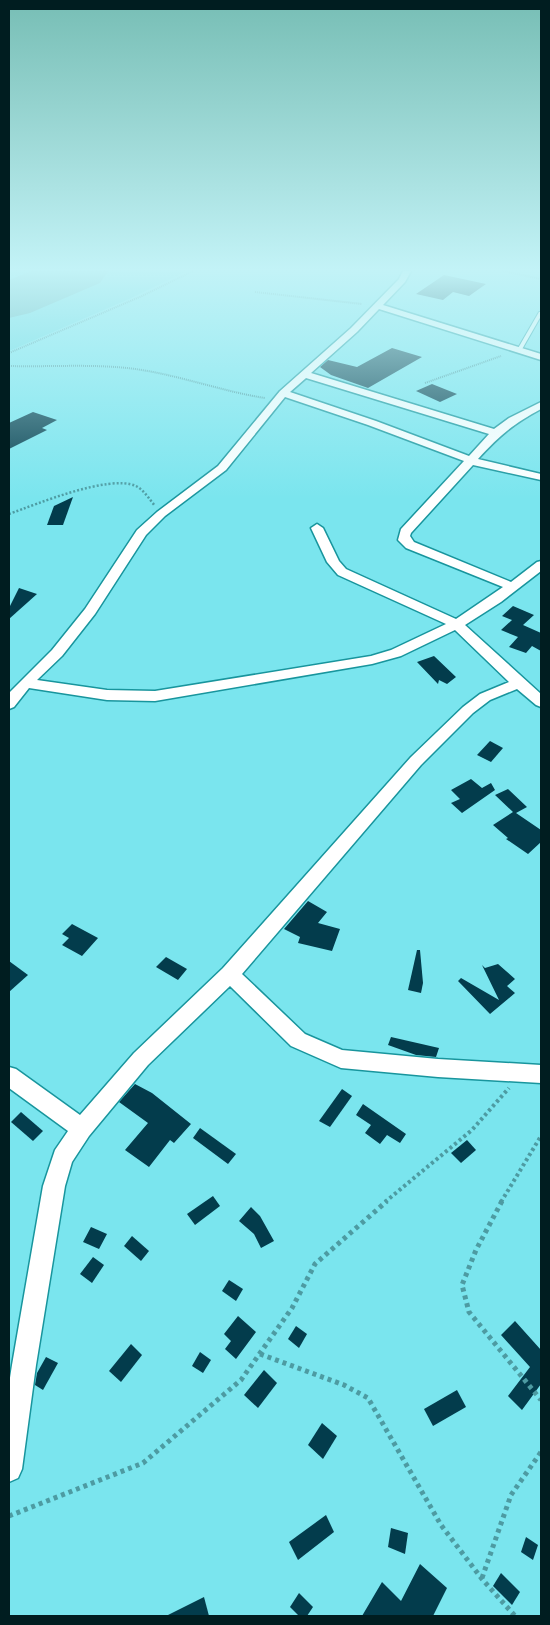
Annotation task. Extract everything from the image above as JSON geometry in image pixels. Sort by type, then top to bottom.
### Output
[{"type":"street","points":[[9,704],[12,695],[57,653],[79,625],[141,532],[161,514],[222,468],[280,396],[334,347]]},
{"type":"street","points":[[508,347],[540,360]]},
{"type":"street","points":[[303,374],[496,433]]},
{"type":"street","points":[[280,396],[372,423],[492,468],[541,477]]},
{"type":"street","points":[[513,587],[410,545],[405,542],[403,537],[405,532],[496,433],[513,420],[541,405]]},
{"type":"street","points":[[317,528],[333,562],[342,572],[457,624],[541,702]]},
{"type":"street","points":[[27,682],[66,690],[124,698],[155,696],[372,660],[396,653],[457,624],[513,587],[541,565]]},
{"type":"street","points":[[9,1469],[24,1365],[54,1186],[63,1157],[82,1129],[141,1059],[230,974],[416,761],[468,710],[485,697],[519,683]]},
{"type":"street","points":[[230,974],[298,1040],[341,1059],[401,1066],[541,1074]]},
{"type":"street","points":[[9,1076],[82,1129]]},
{"type":"path","points":[[9,353],[23,347]]},
{"type":"path","points":[[425,383],[518,350]]},
{"type":"path","points":[[9,366],[128,368],[178,378],[239,395],[280,396]]},
{"type":"path","points":[[9,514],[87,488],[120,485],[139,488],[161,514]]},
{"type":"path","points":[[9,1516],[143,1463],[242,1380],[292,1308],[316,1264],[361,1222],[472,1130],[520,1074]]},
{"type":"path","points":[[541,1136],[499,1205],[476,1250],[462,1285],[469,1312],[541,1400]]},
{"type":"path","points":[[260,1354],[344,1385],[368,1398],[441,1525],[482,1579],[515,1616]]},
{"type":"path","points":[[482,1579],[511,1495],[541,1452]]},
{"type":"shaded area","points":[[9,347],[19,347],[9,351]]},
{"type":"building","points":[[392,348],[422,357],[368,388],[331,375],[320,367],[328,360],[357,367]]},
{"type":"building","points":[[432,384],[457,394],[440,402],[416,391]]},
{"type":"building","points":[[33,412],[57,420],[42,428],[47,430],[9,449],[9,423]]},
{"type":"building","points":[[73,497],[63,525],[47,525],[54,506]]},
{"type":"building","points":[[19,588],[37,594],[9,619],[9,608]]},
{"type":"building","points":[[513,606],[534,615],[523,625],[541,633],[541,651],[532,646],[526,653],[509,647],[518,637],[501,630],[512,620],[502,616]]},
{"type":"building","points":[[434,656],[456,677],[447,684],[439,680],[438,684],[417,662]]},
{"type":"building","points":[[490,741],[503,748],[491,762],[477,755]]},
{"type":"building","points":[[471,779],[482,788],[491,783],[495,790],[462,813],[451,803],[460,799],[451,790]]},
{"type":"building","points":[[508,789],[527,807],[516,813],[541,830],[541,842],[528,854],[506,839],[508,838],[493,825],[513,812],[495,795]]},
{"type":"building","points":[[308,901],[327,912],[318,923],[340,929],[332,951],[298,943],[300,937],[284,929]]},
{"type":"building","points":[[72,924],[98,938],[82,956],[62,945],[69,938],[62,934]]},
{"type":"building","points":[[417,950],[420,950],[423,983],[421,993],[408,990]]},
{"type":"building","points":[[166,957],[187,969],[178,980],[156,967]]},
{"type":"building","points":[[9,961],[28,975],[9,992]]},
{"type":"building","points":[[498,964],[515,979],[507,986],[515,993],[490,1014],[458,981],[461,978],[499,1000],[482,965],[485,968]]},
{"type":"building","points":[[391,1037],[439,1048],[436,1057],[416,1055],[388,1045]]},
{"type":"building","points":[[135,1084],[152,1093],[191,1124],[174,1143],[170,1140],[149,1167],[125,1150],[148,1123],[119,1102]]},
{"type":"building","points":[[342,1089],[352,1096],[330,1127],[319,1121]]},
{"type":"building","points":[[363,1104],[406,1134],[400,1143],[387,1135],[380,1144],[365,1133],[371,1125],[356,1115]]},
{"type":"building","points":[[21,1112],[43,1131],[33,1141],[11,1122]]},
{"type":"building","points":[[200,1128],[236,1154],[228,1164],[193,1138]]},
{"type":"building","points":[[467,1140],[476,1150],[461,1163],[451,1153]]},
{"type":"building","points":[[213,1196],[220,1206],[195,1225],[187,1214]]},
{"type":"building","points":[[251,1207],[260,1216],[274,1241],[261,1248],[254,1234],[239,1221]]},
{"type":"building","points":[[91,1227],[107,1234],[99,1249],[83,1242]]},
{"type":"building","points":[[132,1236],[149,1251],[141,1261],[124,1246]]},
{"type":"building","points":[[93,1257],[104,1265],[92,1283],[80,1274]]},
{"type":"building","points":[[229,1280],[243,1289],[236,1301],[222,1291]]},
{"type":"building","points":[[238,1316],[256,1332],[236,1359],[225,1349],[231,1341],[224,1334]]},
{"type":"building","points":[[515,1321],[541,1350],[541,1384],[522,1410],[508,1396],[530,1367],[501,1335]]},
{"type":"building","points":[[296,1326],[307,1334],[299,1348],[288,1339]]},
{"type":"building","points":[[131,1344],[142,1355],[121,1382],[109,1371]]},
{"type":"building","points":[[200,1352],[211,1360],[203,1373],[192,1366]]},
{"type":"building","points":[[46,1357],[58,1363],[43,1390],[35,1385],[37,1373]]},
{"type":"building","points":[[264,1370],[277,1383],[258,1408],[244,1395]]},
{"type":"building","points":[[457,1390],[466,1407],[433,1426],[424,1409]]},
{"type":"building","points":[[322,1423],[337,1436],[323,1459],[308,1445]]},
{"type":"building","points":[[326,1515],[334,1532],[298,1560],[289,1542]]},
{"type":"building","points":[[391,1528],[408,1533],[405,1554],[388,1547]]},
{"type":"building","points":[[526,1537],[538,1545],[533,1560],[521,1552]]},
{"type":"building","points":[[420,1564],[447,1588],[433,1616],[362,1616],[382,1582],[401,1601]]},
{"type":"building","points":[[501,1573],[520,1592],[512,1605],[493,1586]]},
{"type":"building","points":[[299,1593],[313,1607],[307,1616],[299,1616],[290,1607]]},
{"type":"building","points":[[204,1597],[209,1616],[166,1616]]}]
